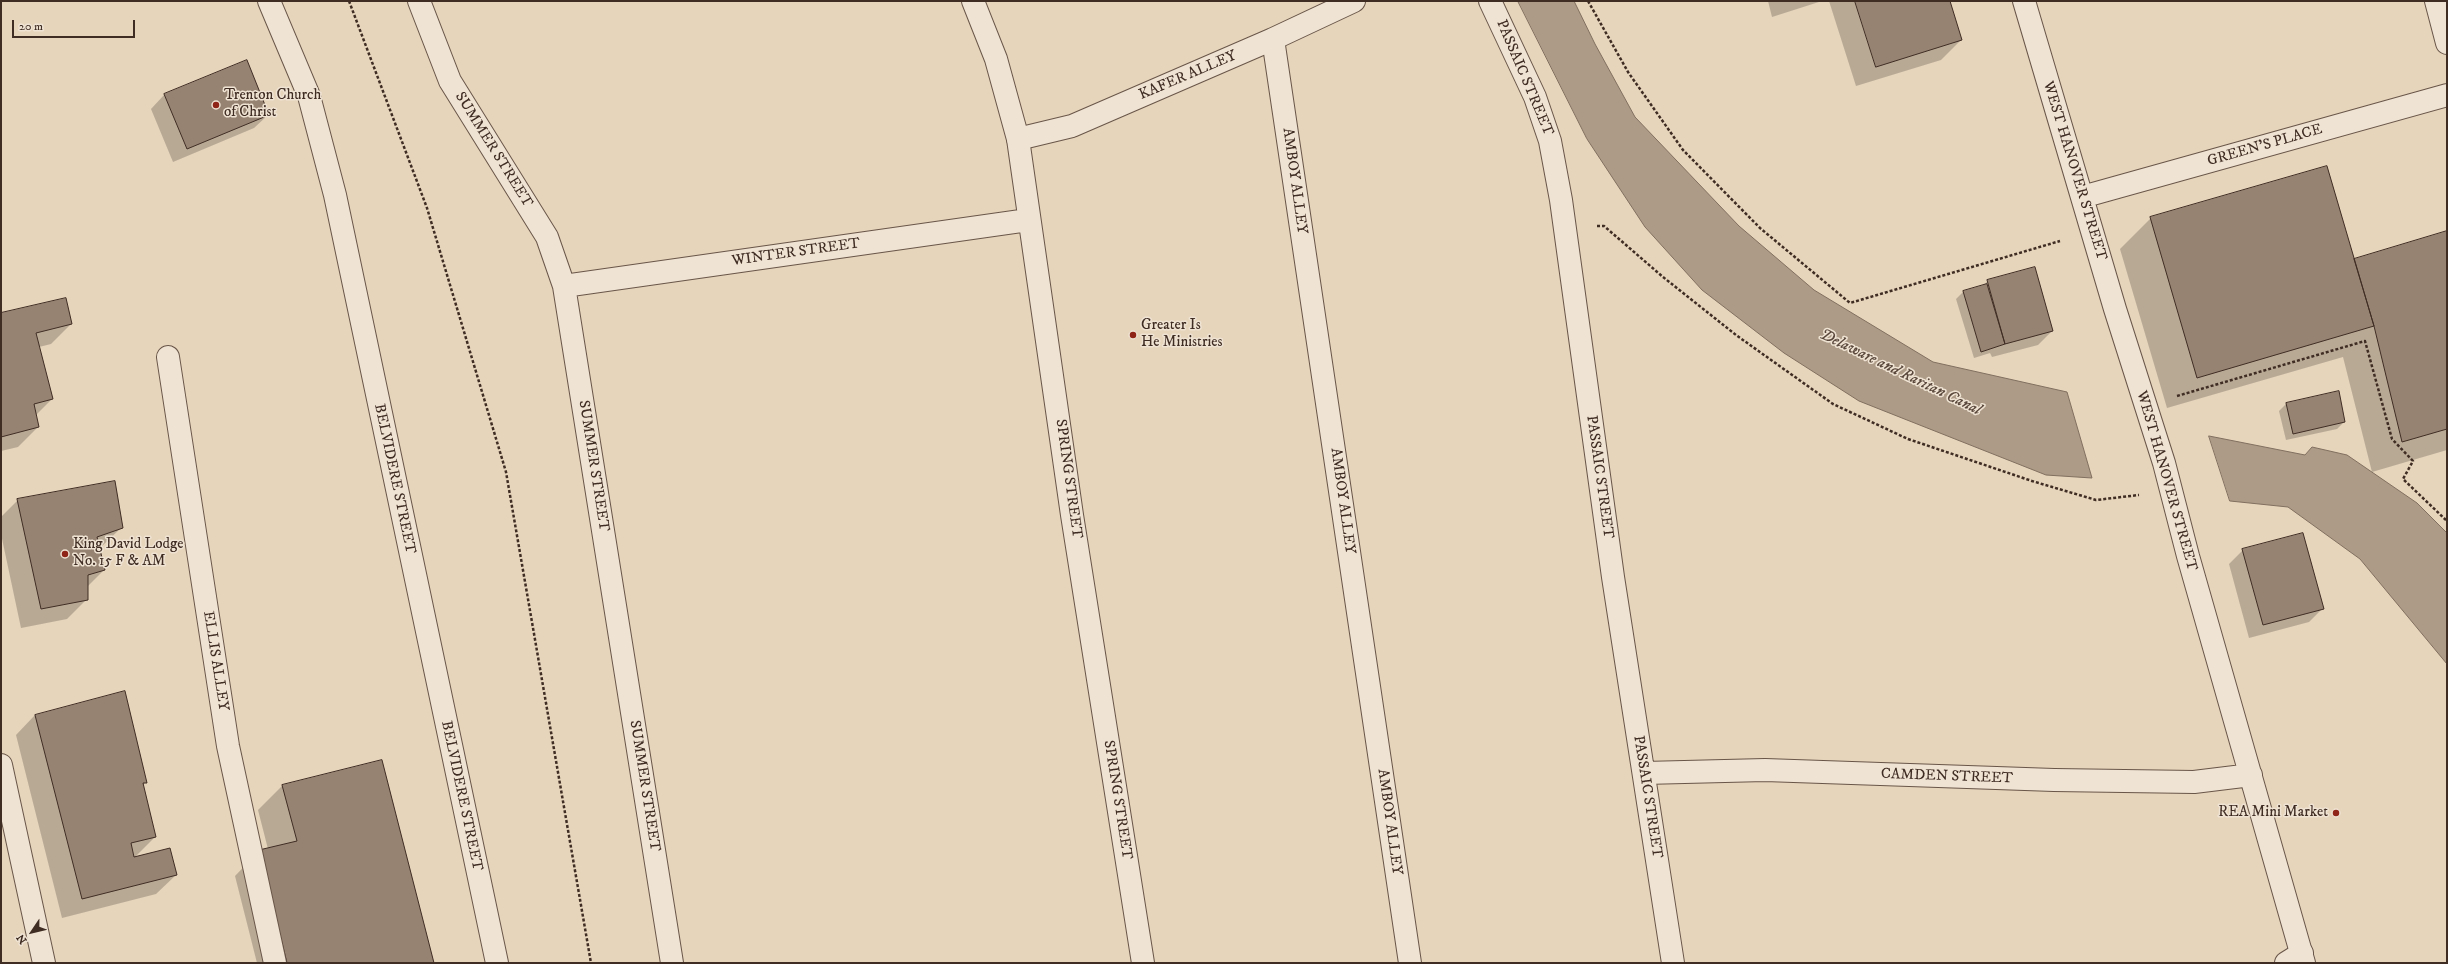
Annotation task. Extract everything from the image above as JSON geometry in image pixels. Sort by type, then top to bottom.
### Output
[{"type":"street","name":"BELVIDERE STREET","points":[[270,1],[309,96],[335,195],[497,963]]},
{"type":"street","name":"SUMMER STREET","points":[[419,1],[450,81],[546,237],[564,286],[672,963]]},
{"type":"street","name":"SPRING STREET","points":[[973,1],[996,59],[1018,139],[1028,220],[1142,963]]},
{"type":"street","name":"KAFER ALLEY","points":[[1018,139],[1072,126],[1273,39],[1354,1]]},
{"type":"street","name":"PASSAIC STREET","points":[[1490,1],[1535,97],[1550,141],[1565,230],[1614,584],[1672,963]]},
{"type":"street","name":"WEST HANOVER STREET","points":[[2024,1],[2170,488],[2190,564],[2251,775],[2297,960]]},
{"type":"street","points":[[2436,1],[2447,43]]},
{"type":"street","name":"AMBOY ALLEY","points":[[1273,39],[1410,963]]},
{"type":"street","name":"GREEN'S PLACE","points":[[2082,197],[2447,95]]},
{"type":"street","name":"WINTER STREET","points":[[564,286],[1028,220]]},
{"type":"street","name":"ELLIS ALLEY","points":[[168,357],[228,746],[275,963]]},
{"type":"street","points":[[1,765],[44,963]]},
{"type":"street","name":"CAMDEN STREET","points":[[1644,773],[1765,770],[2054,780],[2194,782],[2251,775]]},
{"type":"path","points":[[349,1],[427,208],[506,472],[591,963]]},
{"type":"path","points":[[1588,1],[1628,72],[1683,150],[1760,228],[1850,303],[2038,248]]},
{"type":"path","points":[[1565,230],[1604,226],[1663,277],[1730,330],[1833,404],[1908,439],[2032,481],[2096,500],[2170,488]]},
{"type":"path","points":[[2184,394],[2365,341],[2392,440],[2413,461],[2404,479],[2447,521]]},
{"type":"water","name":"Delaware and Raritan Canal","points":[[1518,1],[1574,1],[1595,44],[1635,117],[1739,226],[1814,290],[1933,362],[2067,392],[2092,478],[2046,475],[1859,401],[1784,353],[1702,290],[1645,227],[1587,139]]},
{"type":"water","points":[[2209,436],[2305,455],[2312,447],[2347,455],[2417,503],[2447,533],[2447,664],[2360,559],[2288,507],[2230,501]]},
{"type":"building","points":[[1855,1],[1950,1],[1962,40],[1876,67]]},
{"type":"building","name":"Trenton Church of Christ","points":[[247,60],[269,115],[187,149],[164,94]]},
{"type":"building","points":[[2327,166],[2374,326],[2197,378],[2150,217]]},
{"type":"building","points":[[2447,231],[2447,429],[2402,442],[2374,326],[2354,259]]},
{"type":"building","points":[[2035,267],[2053,331],[2005,344],[1987,280]]},
{"type":"building","points":[[1987,284],[2005,344],[1981,352],[1963,291]]},
{"type":"building","points":[[66,298],[72,324],[36,333],[53,399],[34,404],[39,427],[1,437],[1,313]]},
{"type":"building","points":[[2339,391],[2345,422],[2293,434],[2286,403]]},
{"type":"building","name":"King David Lodge No. 15 F & AM","points":[[115,481],[123,528],[97,537],[105,570],[88,575],[88,600],[41,609],[17,499]]},
{"type":"building","points":[[2303,533],[2324,609],[2263,625],[2242,549]]},
{"type":"building","points":[[125,691],[147,783],[143,783],[156,837],[131,843],[134,857],[170,848],[177,875],[82,899],[35,715]]},
{"type":"building","points":[[382,760],[434,963],[287,963],[259,850],[297,841],[282,785]]},
{"type":"place","name":"Trenton Church of Christ","points":[[216,105]]},
{"type":"place","name":"Greater Is He Ministries","points":[[1133,335]]},
{"type":"place","name":"King David Lodge No. 15 F & AM","points":[[65,554]]},
{"type":"place","name":"REA Mini Market","points":[[2336,813]]}]
